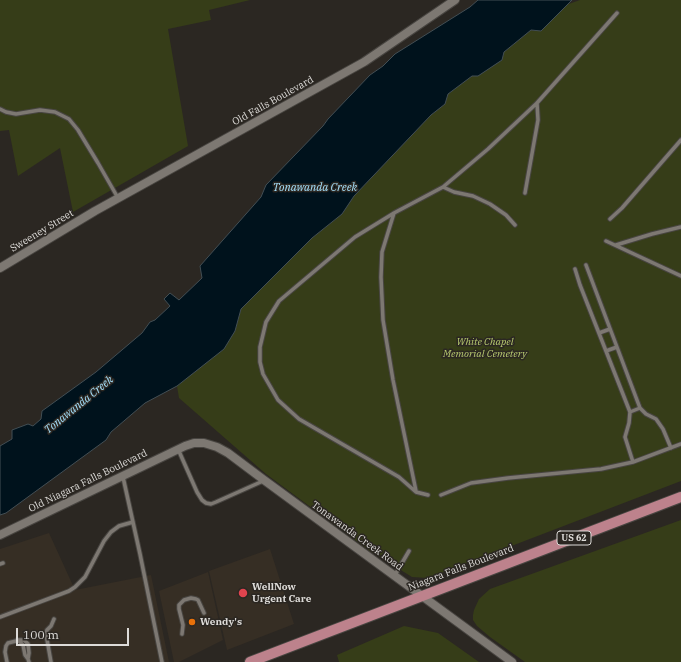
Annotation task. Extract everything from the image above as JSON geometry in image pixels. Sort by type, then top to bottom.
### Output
[{"type":"main road","name":"Niagara Falls Boulevard","points":[[250,662],[681,496]]},
{"type":"street","name":"Old Falls Boulevard","points":[[95,211],[364,62],[455,0]]},
{"type":"street","name":"Sweeney Street","points":[[0,268],[95,211]]},
{"type":"street","name":"Tonawanda Creek Road","points":[[182,448],[198,442],[217,446],[228,453],[512,662]]},
{"type":"street","name":"Old Niagara Falls Boulevard","points":[[0,535],[182,448]]},
{"type":"lane","points":[[428,495],[416,492],[399,477],[299,419],[278,400],[263,374],[260,362],[260,347],[266,322],[279,301],[355,237],[394,213],[443,187],[488,149],[536,103],[617,13]]},
{"type":"lane","points":[[525,193],[538,120],[536,103]]},
{"type":"lane","points":[[0,109],[16,114],[40,110],[53,112],[69,119],[78,130],[118,198]]},
{"type":"lane","points":[[610,219],[622,208],[681,140]]},
{"type":"lane","points":[[443,187],[454,192],[473,196],[490,204],[506,215],[515,225]]},
{"type":"lane","points":[[394,213],[382,252],[381,277],[383,320],[393,380],[416,492]]},
{"type":"lane","points":[[616,245],[681,227]]},
{"type":"lane","points":[[606,241],[681,276]]},
{"type":"lane","points":[[586,264],[640,408],[646,414],[656,419],[663,429],[671,448]]},
{"type":"lane","points":[[575,269],[630,412],[625,437],[633,462]]},
{"type":"lane","points":[[599,333],[610,329]]},
{"type":"lane","points":[[606,351],[617,347]]},
{"type":"lane","points":[[630,412],[640,408]]},
{"type":"lane","points":[[441,495],[471,483],[601,469],[633,462],[681,444]]},
{"type":"lane","points":[[182,448],[196,492],[206,503],[211,504],[264,480]]},
{"type":"lane","points":[[122,476],[162,662]]},
{"type":"lane","points":[[0,617],[69,591],[75,587],[85,577],[104,541],[111,532],[119,526],[133,522]]},
{"type":"lane","points":[[395,576],[409,551]]},
{"type":"lane","points":[[182,634],[183,625],[179,608],[182,602],[187,599],[196,598],[204,613]]},
{"type":"lane","points":[[51,662],[46,634],[54,619]]},
{"type":"lane","points":[[7,662],[5,652],[6,646],[8,643],[16,641],[19,641],[23,645],[25,655],[29,661]]},
{"type":"shaded area","points":[[49,533],[75,590],[151,575],[169,662],[0,662],[0,549]]},
{"type":"shaded area","points":[[270,549],[294,624],[227,650],[209,571]]},
{"type":"shaded area","points":[[208,572],[223,640],[179,662],[174,662],[159,591]]},
{"type":"green space","points":[[0,0],[250,0],[209,10],[211,20],[168,29],[188,146],[73,212],[60,148],[18,176],[9,130],[0,131]]},
{"type":"green space","name":"White Chapel Memorial Cemetery","points":[[580,0],[681,0],[681,481],[428,578],[412,577],[370,551],[266,474],[179,398],[177,386],[194,372],[235,331],[241,309],[312,238],[342,214],[354,196],[431,115],[445,104],[448,94],[472,76],[502,60],[504,52],[531,30],[541,31],[566,5]]},
{"type":"green space","points":[[681,520],[681,662],[525,662],[490,637],[477,626],[473,620],[474,610],[479,599],[490,589]]},
{"type":"green space","points":[[404,626],[438,633],[479,662],[339,662],[337,655]]},
{"type":"water","name":"Tonawanda Creek","points":[[478,0],[572,0],[541,31],[531,30],[504,52],[502,60],[478,76],[472,76],[448,94],[445,104],[431,115],[354,196],[342,214],[312,238],[241,309],[235,331],[224,349],[177,386],[145,403],[111,432],[106,440],[6,513],[0,515],[0,446],[12,439],[12,430],[28,424],[33,426],[41,419],[42,411],[96,372],[142,333],[150,322],[155,320],[170,306],[164,299],[170,293],[179,300],[202,278],[200,266],[261,197],[266,185],[370,75],[383,66],[395,54],[470,7]]},
{"type":"place","name":"WellNow Urgent Care","points":[[243,593]]},
{"type":"place","name":"Wendy's","points":[[192,622]]}]
